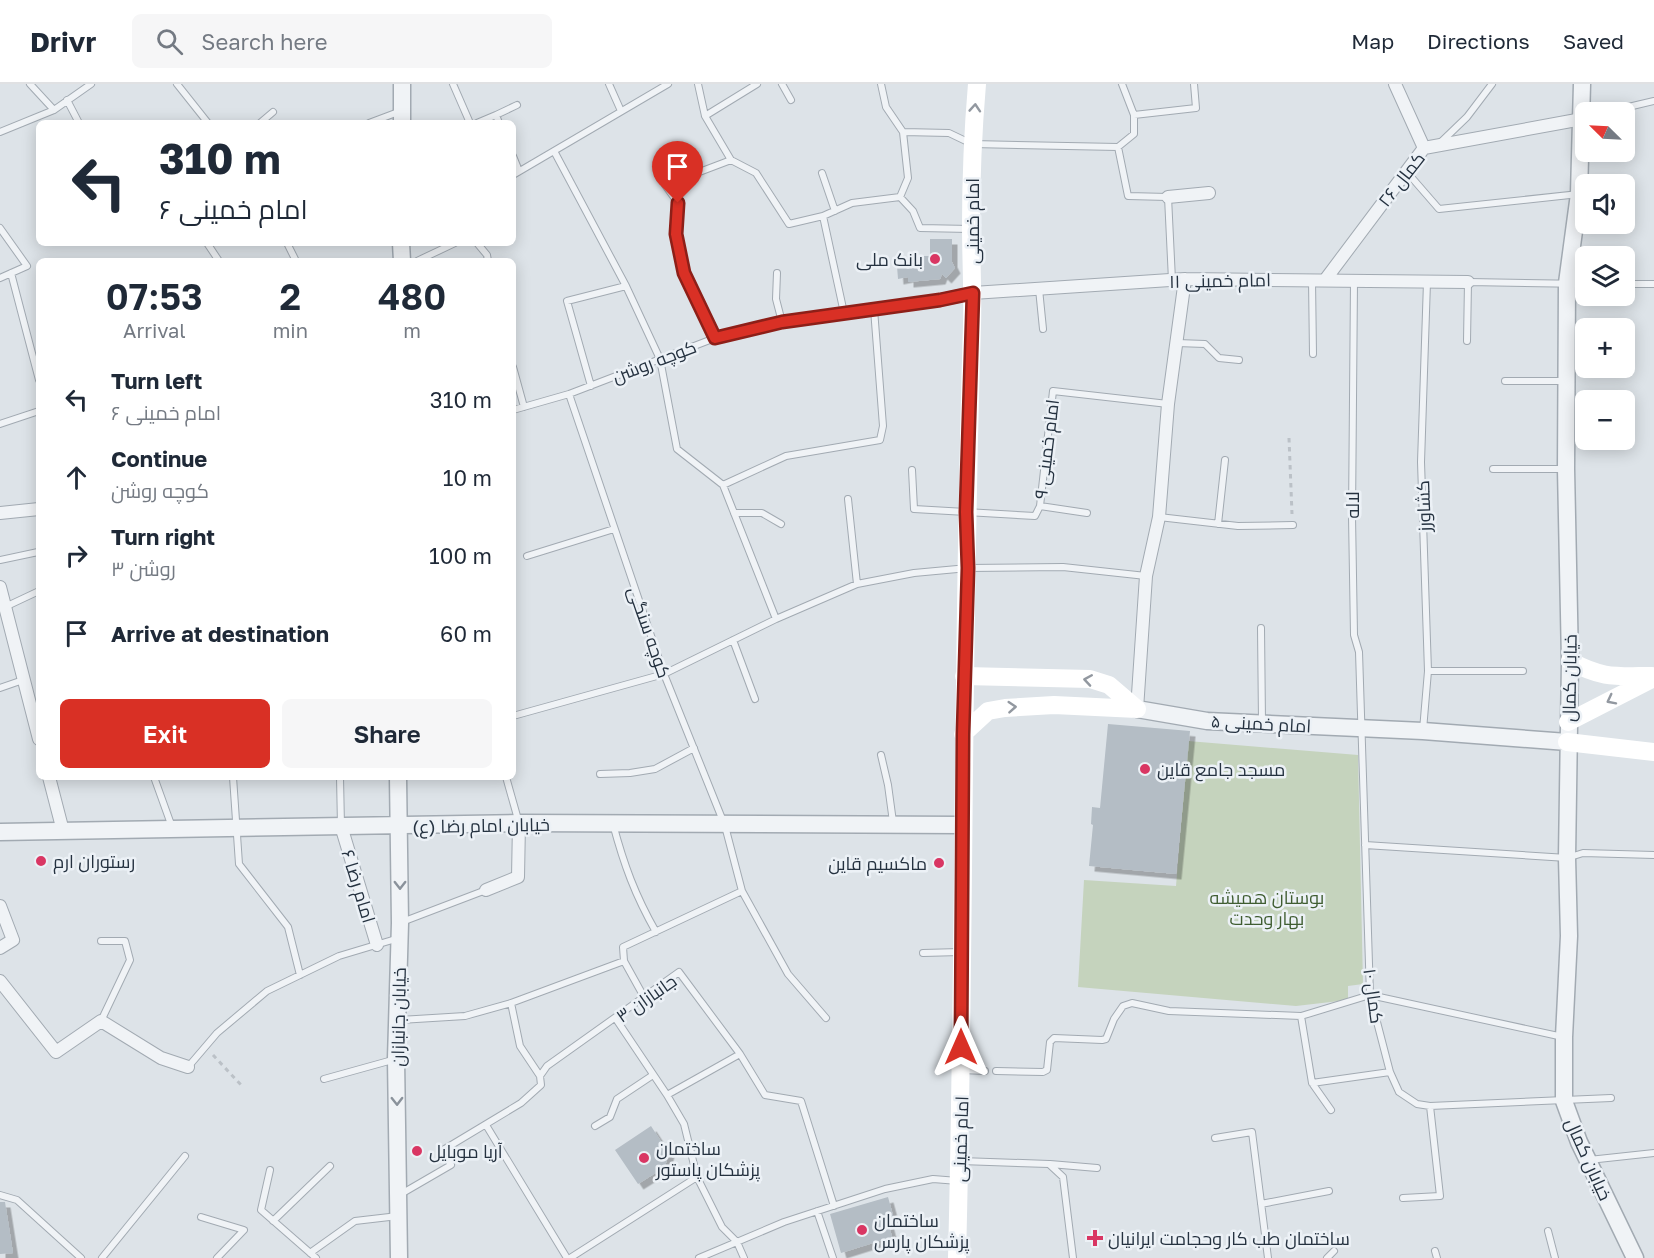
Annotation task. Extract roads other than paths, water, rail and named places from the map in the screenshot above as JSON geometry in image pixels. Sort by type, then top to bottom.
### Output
[{"type":"main road","name":"امام خمینی","points":[[957,1258],[962,1070],[963,734],[968,568],[966,512],[973,293],[972,144],[977,84]]},
{"type":"main road","points":[[1570,661],[1606,676],[1654,677]]},
{"type":"main road","points":[[964,676],[1090,679],[1109,685],[1137,709]]},
{"type":"main road","points":[[1568,722],[1654,677]]},
{"type":"main road","points":[[963,734],[988,711],[1005,708],[1054,705],[1137,709]]},
{"type":"main road","points":[[1568,742],[1654,752]]},
{"type":"street","points":[[402,84],[402,117]]},
{"type":"street","points":[[1395,84],[1424,148]]},
{"type":"street","name":"خیابان کمال","points":[[1582,84],[1583,102]]},
{"type":"street","name":"کمال ۲۶","points":[[1325,280],[1424,148],[1575,120]]},
{"type":"street","points":[[1168,197],[1209,193]]},
{"type":"street","name":"خیابان کمال","points":[[1575,224],[1567,284],[1566,469],[1570,661],[1567,858],[1569,936],[1564,1037],[1564,1101],[1588,1160],[1635,1258]]},
{"type":"street","points":[[1137,709],[1146,576],[1159,517],[1168,404],[1176,343],[1179,279]]},
{"type":"street","name":"امام خمینی ۱۱","points":[[940,300],[973,293],[1179,279],[1468,282]]},
{"type":"street","points":[[0,513],[36,509]]},
{"type":"street","points":[[0,587],[36,727]]},
{"type":"street","name":"امام خمینی ۵","points":[[1137,709],[1207,721],[1422,731],[1568,742]]},
{"type":"street","points":[[50,780],[63,831]]},
{"type":"street","name":"خیابان جانبازان","points":[[398,780],[400,930],[396,1059],[399,1258]]},
{"type":"street","points":[[486,890],[518,877],[519,823]]},
{"type":"street","name":"خیابان امام رضا (ع)","points":[[2,829],[63,831],[519,823],[725,826],[962,825]]},
{"type":"street","name":"امام رضا ۶","points":[[340,826],[377,945]]},
{"type":"street","points":[[0,906],[13,940],[0,948]]},
{"type":"street","points":[[0,981],[56,1052],[101,1021],[161,1058],[188,1066]]},
{"type":"lane","points":[[30,84],[54,110]]},
{"type":"lane","points":[[0,132],[54,110],[91,84]]},
{"type":"lane","points":[[453,84],[469,120]]},
{"type":"lane","points":[[609,84],[621,111]]},
{"type":"lane","points":[[516,173],[668,84]]},
{"type":"lane","points":[[698,84],[705,116],[731,160],[756,172],[789,224],[823,216],[852,203],[900,197]]},
{"type":"lane","points":[[705,116],[757,84]]},
{"type":"lane","points":[[782,84],[791,100]]},
{"type":"lane","points":[[881,84],[886,107],[903,132],[908,178],[900,197]]},
{"type":"lane","points":[[903,132],[949,133],[972,144],[1118,147],[1134,134],[1134,115],[1122,84]]},
{"type":"lane","points":[[1134,115],[1196,108],[1194,84]]},
{"type":"lane","points":[[1437,145],[1467,117],[1492,84]]},
{"type":"lane","points":[[179,85],[205,120]]},
{"type":"lane","points":[[67,100],[77,120]]},
{"type":"lane","points":[[1635,106],[1654,100]]},
{"type":"lane","points":[[484,120],[517,105]]},
{"type":"lane","points":[[264,120],[273,112]]},
{"type":"lane","points":[[496,115],[498,120]]},
{"type":"lane","points":[[386,120],[402,117]]},
{"type":"lane","points":[[1118,147],[1128,196],[1168,197],[1179,279]]},
{"type":"lane","points":[[554,151],[626,286],[660,359],[677,449],[723,485],[776,619]]},
{"type":"lane","points":[[715,338],[684,273],[676,234],[678,203],[665,185],[731,160]]},
{"type":"lane","points":[[1406,171],[1439,209],[1575,194]]},
{"type":"lane","points":[[822,173],[835,211]]},
{"type":"lane","points":[[900,197],[913,211],[920,228],[971,230]]},
{"type":"lane","points":[[823,216],[844,313]]},
{"type":"lane","points":[[0,228],[27,266],[0,278]]},
{"type":"lane","points":[[423,258],[449,246]]},
{"type":"lane","points":[[480,246],[488,258]]},
{"type":"lane","points":[[11,273],[36,369]]},
{"type":"lane","points":[[777,273],[776,299],[782,322]]},
{"type":"lane","points":[[1312,280],[1313,354]]},
{"type":"lane","name":"لاله","points":[[1354,281],[1352,516],[1354,635],[1359,652],[1362,728]]},
{"type":"lane","name":"کشاورز","points":[[1422,731],[1428,671],[1421,462],[1427,282]]},
{"type":"lane","points":[[1467,340],[1468,282],[1575,284]]},
{"type":"lane","points":[[1635,284],[1654,284]]},
{"type":"lane","points":[[591,386],[567,301],[626,286]]},
{"type":"lane","points":[[1039,289],[1042,329]]},
{"type":"lane","name":"کوچه روشن","points":[[516,409],[569,394],[715,338],[782,322],[940,300]]},
{"type":"lane","points":[[723,485],[786,456],[880,440],[883,426],[874,309]]},
{"type":"lane","points":[[1176,343],[1205,344],[1219,358],[1239,360]]},
{"type":"lane","points":[[516,378],[524,407]]},
{"type":"lane","points":[[1505,381],[1567,381]]},
{"type":"lane","name":"امام خمینی ۹","points":[[966,512],[1035,516],[1040,506],[1053,391],[1168,404]]},
{"type":"lane","name":"کوچه سنگی","points":[[569,394],[664,674],[725,826],[742,891],[788,974],[826,1018]]},
{"type":"lane","points":[[0,424],[36,412]]},
{"type":"lane","points":[[1218,524],[1225,460]]},
{"type":"lane","points":[[1493,469],[1566,469]]},
{"type":"lane","points":[[912,470],[914,509],[966,512]]},
{"type":"lane","points":[[848,499],[857,584]]},
{"type":"lane","points":[[1040,506],[1087,513]]},
{"type":"lane","points":[[734,513],[762,513],[781,524]]},
{"type":"lane","points":[[1159,517],[1238,526],[1293,525]]},
{"type":"lane","points":[[527,555],[615,529]]},
{"type":"lane","points":[[0,560],[36,552]]},
{"type":"lane","points":[[516,715],[664,674],[776,619],[857,584],[914,573],[968,568],[1064,567],[1146,576]]},
{"type":"lane","points":[[5,608],[36,592]]},
{"type":"lane","points":[[1261,628],[1262,723]]},
{"type":"lane","points":[[733,640],[755,699]]},
{"type":"lane","points":[[1428,671],[1523,671]]},
{"type":"lane","points":[[0,688],[24,679]]},
{"type":"lane","name":"کمال ۱۰","points":[[1362,728],[1370,995],[1390,1072],[1399,1092],[1417,1104],[1430,1106],[1611,1098]]},
{"type":"lane","points":[[600,774],[655,769],[694,748]]},
{"type":"lane","points":[[881,755],[888,785],[893,826]]},
{"type":"lane","points":[[155,780],[173,829]]},
{"type":"lane","points":[[234,780],[239,864],[288,927],[300,975]]},
{"type":"lane","points":[[340,780],[340,826]]},
{"type":"lane","points":[[507,780],[519,823]]},
{"type":"lane","points":[[613,824],[623,861],[639,902],[656,932]]},
{"type":"lane","points":[[1365,845],[1567,858],[1583,853],[1654,855]]},
{"type":"lane","points":[[188,1066],[217,1033],[267,991],[339,956],[377,945],[400,930],[486,890]]},
{"type":"lane","points":[[644,997],[624,961],[623,947],[742,891]]},
{"type":"lane","points":[[101,941],[125,941],[130,960],[101,1021]]},
{"type":"lane","points":[[922,953],[961,952]]},
{"type":"lane","points":[[397,1020],[465,1016],[511,1003],[624,961]]},
{"type":"lane","name":"جانبازان ۳","points":[[399,1195],[451,1165],[443,1150],[521,1102],[541,1085],[540,1076],[547,1066],[679,972],[740,1054],[765,1095],[801,1101],[834,1206]]},
{"type":"lane","points":[[996,1071],[1043,1072],[1047,1070],[1050,1042],[1054,1038],[1102,1040],[1106,1038],[1114,1019],[1123,1006],[1132,1003],[1169,1011],[1300,1016],[1370,995],[1564,1037]]},
{"type":"lane","points":[[511,1003],[520,1046],[540,1076]]},
{"type":"lane","points":[[1300,1016],[1312,1083],[1331,1110]]},
{"type":"lane","points":[[616,1019],[684,1124],[697,1177],[722,1227],[737,1242],[744,1258]]},
{"type":"lane","points":[[667,1095],[740,1054]]},
{"type":"lane","points":[[324,1079],[396,1059]]},
{"type":"lane","points":[[962,1070],[985,1071]]},
{"type":"lane","points":[[1312,1083],[1390,1072]]},
{"type":"lane","points":[[595,1126],[610,1117],[617,1099],[653,1075]]},
{"type":"lane","points":[[1403,1198],[1440,1196],[1430,1106]]},
{"type":"lane","points":[[486,1125],[568,1258],[697,1177]]},
{"type":"lane","points":[[1215,1138],[1252,1132],[1268,1258]]},
{"type":"lane","points":[[1588,1160],[1654,1153]]},
{"type":"lane","points":[[102,1258],[185,1156]]},
{"type":"lane","points":[[960,1161],[1097,1168]]},
{"type":"lane","points":[[1049,1164],[1063,1177],[1072,1258]]},
{"type":"lane","points":[[273,1221],[330,1166]]},
{"type":"lane","points":[[270,1170],[261,1210],[316,1258]]},
{"type":"lane","points":[[699,1258],[784,1222],[885,1189],[933,1179],[958,1181]]},
{"type":"lane","points":[[1261,1204],[1329,1191]]},
{"type":"lane","points":[[0,1195],[17,1200],[81,1258]]},
{"type":"lane","points":[[817,1211],[833,1258]]},
{"type":"lane","points":[[310,1253],[355,1221],[399,1216]]},
{"type":"lane","points":[[201,1217],[244,1230],[217,1258]]},
{"type":"lane","points":[[1548,1231],[1555,1258]]},
{"type":"lane","points":[[1328,1258],[1334,1251]]},
{"type":"lane","points":[[1435,1251],[1437,1258]]},
{"type":"place","name":"بانک ملی","points":[[935,259]]},
{"type":"place","name":"مسجد جامع قاین","points":[[1145,769]]},
{"type":"place","name":"رستوران ارم","points":[[41,861]]},
{"type":"place","name":"ماکسیم قاین","points":[[939,863]]},
{"type":"place","name":"آریا موبایل","points":[[417,1151]]},
{"type":"place","name":"ساختمان پزشکان پاستور","points":[[644,1158]]},
{"type":"place","name":"ساختمان پزشکان پارس","points":[[862,1230]]},
{"type":"place","name":"ساختمان طب کار و‌حجامت ایرانیان","points":[[1095,1238]]},
{"type":"park label","name":"بوستان همیشه بهار وحدت","points":[[1267,907]]}]
